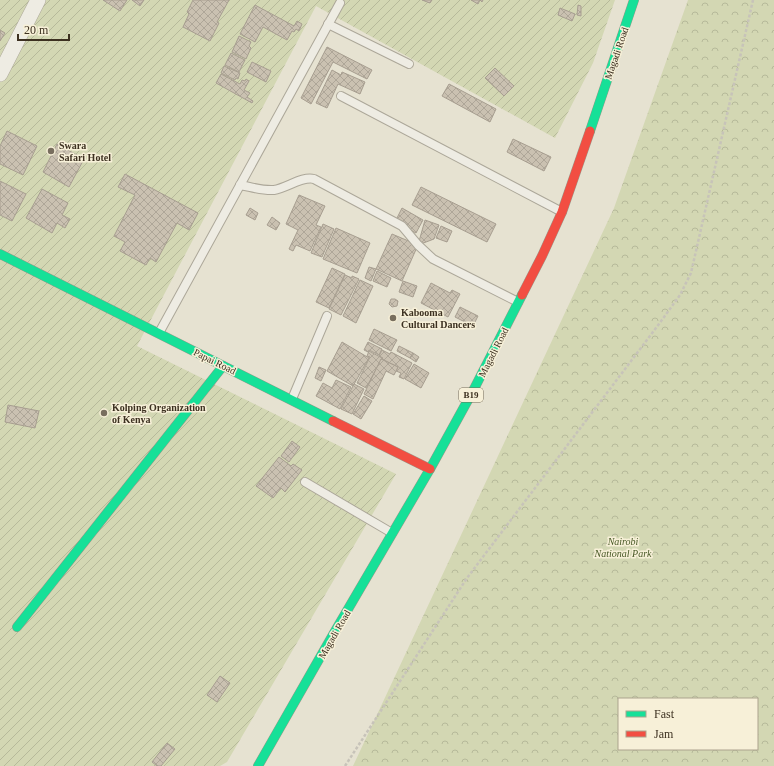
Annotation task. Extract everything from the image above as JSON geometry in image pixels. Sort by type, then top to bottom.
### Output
[{"type":"main road","name":"Magadi Road","points":[[258,766],[334,632],[430,469],[474,389],[542,256],[562,212],[632,0]]},
{"type":"main road","name":"Papai Road","points":[[0,254],[430,469]]},
{"type":"main road","points":[[17,627],[224,366]]},
{"type":"street","points":[[0,74],[38,0]]},
{"type":"lane","points":[[159,333],[340,2]]},
{"type":"lane","points":[[328,24],[409,64]]},
{"type":"lane","points":[[341,96],[562,212]]},
{"type":"lane","points":[[240,186],[269,190],[307,178],[314,179],[402,226],[418,245],[433,259],[518,302]]},
{"type":"lane","points":[[292,400],[327,316]]},
{"type":"lane","points":[[305,482],[392,534]]},
{"type":"path","points":[[345,766],[467,578],[680,295],[691,273],[753,0]]},
{"type":"green space","points":[[0,0],[615,0],[593,63],[555,138],[316,6],[137,346],[396,474],[227,762],[220,766],[0,766]]},
{"type":"green space","name":"Nairobi National Park","points":[[688,0],[774,0],[774,766],[353,766],[614,208]]},
{"type":"building","points":[[103,0],[127,0],[120,11]]},
{"type":"building","points":[[132,0],[144,0],[140,6]]},
{"type":"building","points":[[193,0],[229,0],[217,22],[219,23],[210,41],[183,27],[189,14],[187,12]]},
{"type":"building","points":[[422,0],[432,0],[430,3]]},
{"type":"building","points":[[471,0],[480,0],[478,4]]},
{"type":"building","points":[[255,5],[294,26],[297,21],[302,24],[299,31],[296,29],[294,32],[292,31],[287,40],[263,27],[255,42],[240,34]]},
{"type":"building","points":[[578,5],[581,6],[581,16],[577,15]]},
{"type":"building","points":[[560,8],[575,14],[572,21],[558,15]]},
{"type":"building","points":[[0,30],[5,33],[0,41]]},
{"type":"building","points":[[239,36],[251,42],[249,46],[251,48],[246,59],[232,52]]},
{"type":"building","points":[[327,47],[372,70],[367,79],[333,62],[311,104],[301,98]]},
{"type":"building","points":[[231,53],[245,60],[239,72],[225,65]]},
{"type":"building","points":[[252,62],[271,71],[266,82],[247,72]]},
{"type":"building","points":[[224,66],[240,73],[238,79],[236,78],[235,80],[221,73]]},
{"type":"building","points":[[495,68],[514,86],[504,96],[485,78]]},
{"type":"building","points":[[332,70],[341,75],[342,72],[365,82],[360,94],[338,84],[327,108],[316,103]]},
{"type":"building","points":[[221,74],[240,84],[242,80],[245,81],[246,79],[249,81],[244,90],[250,93],[247,97],[253,101],[252,103],[216,83]]},
{"type":"building","points":[[449,84],[496,109],[490,122],[442,96]]},
{"type":"building","points":[[7,131],[37,146],[23,175],[0,164],[0,146]]},
{"type":"building","points":[[513,139],[551,157],[544,171],[507,152]]},
{"type":"building","points":[[57,144],[84,159],[69,187],[43,172]]},
{"type":"building","points":[[125,174],[198,213],[189,230],[177,223],[156,262],[150,258],[146,265],[120,251],[125,242],[114,236],[135,195],[118,187]]},
{"type":"building","points":[[0,181],[26,194],[12,221],[0,215]]},
{"type":"building","points":[[421,187],[496,224],[487,242],[412,205]]},
{"type":"building","points":[[42,189],[68,203],[62,215],[70,219],[65,228],[57,223],[52,233],[26,218]]},
{"type":"building","points":[[299,195],[325,206],[316,225],[321,227],[310,251],[296,245],[293,251],[289,249],[298,230],[286,224]]},
{"type":"building","points":[[250,208],[258,213],[255,220],[246,215]]},
{"type":"building","points":[[402,208],[423,220],[416,233],[395,222]]},
{"type":"building","points":[[272,217],[280,223],[276,230],[267,225]]},
{"type":"building","points":[[425,220],[439,225],[434,239],[418,245]]},
{"type":"building","points":[[323,224],[334,229],[322,257],[311,253]]},
{"type":"building","points":[[441,226],[452,231],[447,242],[436,238]]},
{"type":"building","points":[[336,228],[370,243],[357,273],[323,259]]},
{"type":"building","points":[[392,234],[418,245],[402,281],[376,269]]},
{"type":"building","points":[[369,267],[376,269],[371,281],[365,278]]},
{"type":"building","points":[[332,268],[345,274],[329,308],[316,302]]},
{"type":"building","points":[[377,271],[391,278],[387,287],[373,281]]},
{"type":"building","points":[[345,275],[359,279],[341,315],[329,309]]},
{"type":"building","points":[[360,280],[373,286],[356,323],[343,316]]},
{"type":"building","points":[[403,281],[417,286],[413,297],[399,292]]},
{"type":"building","points":[[431,283],[450,293],[452,290],[460,294],[448,317],[421,303]]},
{"type":"building","points":[[391,299],[398,301],[397,306],[392,307],[389,304]]},
{"type":"building","points":[[460,307],[478,316],[473,326],[455,317]]},
{"type":"building","points":[[374,329],[397,340],[391,351],[369,340]]},
{"type":"building","points":[[342,342],[369,358],[353,386],[327,371]]},
{"type":"building","points":[[368,342],[382,349],[379,355],[369,350],[368,352],[364,350]]},
{"type":"building","points":[[399,346],[413,353],[410,358],[397,351]]},
{"type":"building","points":[[382,350],[390,354],[391,352],[412,363],[404,379],[399,377],[401,373],[396,371],[398,367],[379,356]]},
{"type":"building","points":[[369,351],[382,358],[366,388],[357,383],[370,357],[367,356]]},
{"type":"building","points":[[413,353],[419,357],[416,362],[410,358]]},
{"type":"building","points":[[381,359],[398,367],[394,375],[386,371],[373,399],[364,394]]},
{"type":"building","points":[[414,364],[429,373],[421,388],[405,379]]},
{"type":"building","points":[[319,367],[326,370],[321,381],[315,378]]},
{"type":"building","points":[[336,380],[351,387],[340,409],[316,396],[323,383],[332,388]]},
{"type":"building","points":[[354,384],[364,389],[352,414],[341,409]]},
{"type":"building","points":[[364,396],[372,401],[361,419],[353,414]]},
{"type":"building","points":[[8,405],[39,411],[35,428],[5,422]]},
{"type":"building","points":[[292,441],[300,447],[289,462],[281,456]]},
{"type":"building","points":[[279,457],[291,466],[293,464],[302,470],[285,492],[281,488],[273,498],[256,486]]},
{"type":"building","points":[[220,676],[230,683],[217,702],[207,695]]},
{"type":"building","points":[[167,743],[175,749],[161,766],[157,766],[152,762]]},
{"type":"traffic: fast","points":[[590,131],[634,0]]},
{"type":"traffic: fast","points":[[0,254],[333,421]]},
{"type":"traffic: fast","points":[[258,766],[430,469],[474,389],[522,295]]},
{"type":"traffic: fast","points":[[17,627],[223,366]]},
{"type":"traffic: jam","points":[[522,295],[562,212],[590,131]]},
{"type":"traffic: jam","points":[[333,421],[430,469]]},
{"type":"place","name":"Swara Safari Hotel","points":[[51,151]]},
{"type":"place","name":"Kabooma Cultural Dancers","points":[[393,318]]},
{"type":"place","name":"Kolping Organization of Kenya","points":[[104,413]]}]
